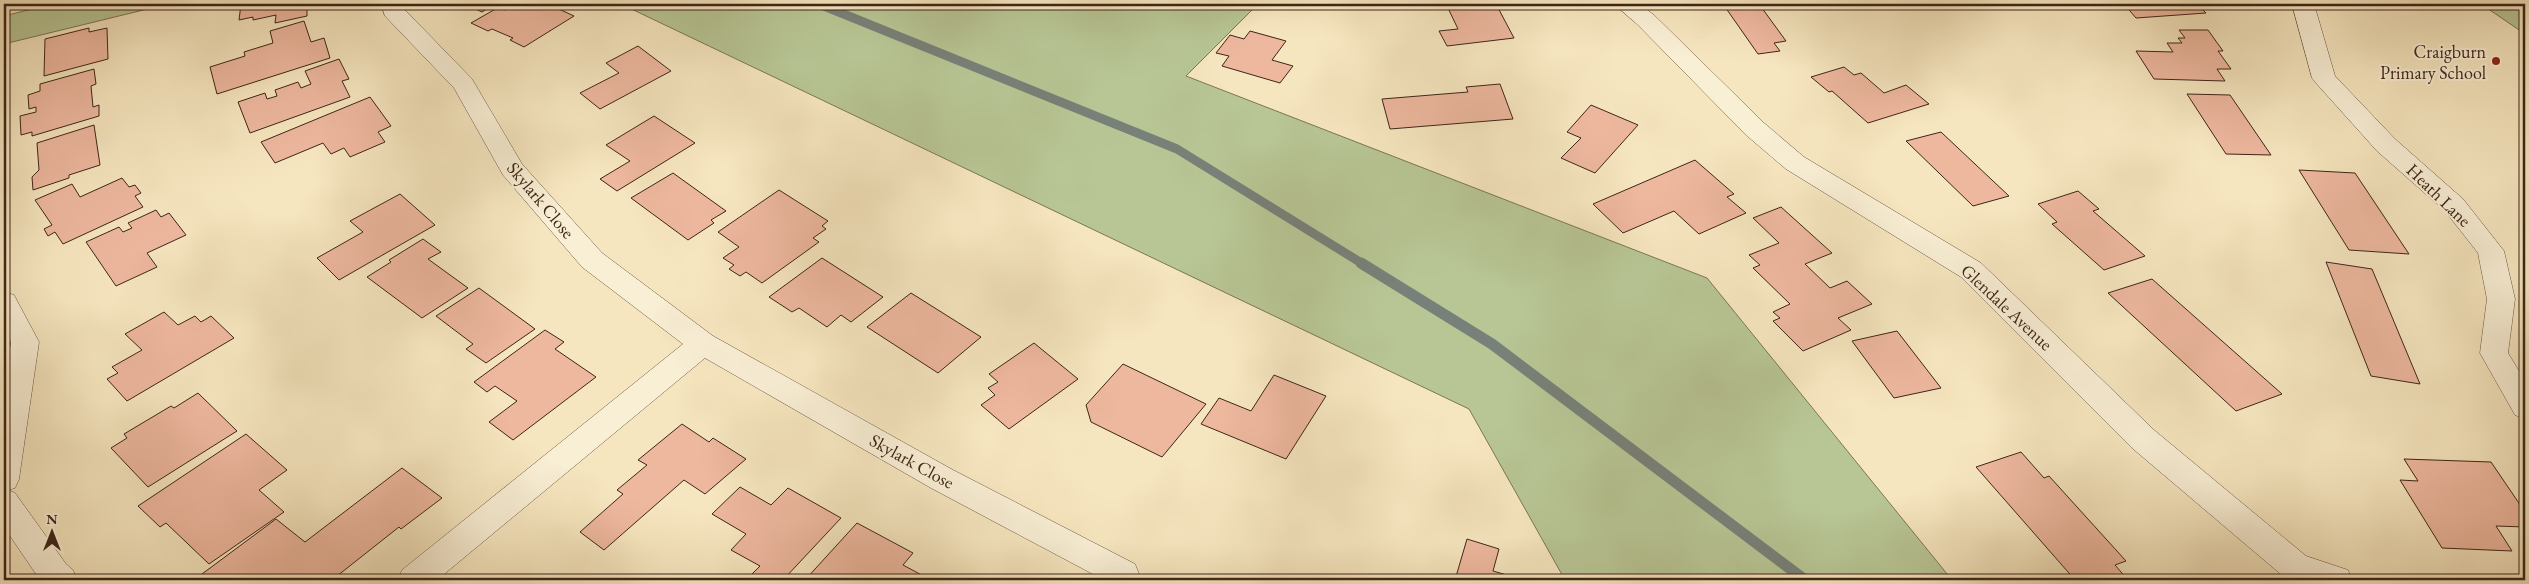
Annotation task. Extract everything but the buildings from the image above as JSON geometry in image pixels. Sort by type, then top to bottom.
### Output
[{"type":"street","name":"Skylark Close","points":[[392,4],[393,11],[464,84],[512,169],[592,260],[703,344],[942,478],[1123,574]]},
{"type":"street","name":"Glendale Avenue","points":[[1625,4],[1646,20],[1755,129],[1794,163],[1971,270],[2143,439],[2294,573],[2336,580]]},
{"type":"street","name":"Heath Lane","points":[[2304,4],[2324,78],[2386,145],[2454,205],[2491,251],[2500,299],[2494,353],[2525,406]]},
{"type":"street","points":[[4,302],[25,342],[4,480]]},
{"type":"street","points":[[414,580],[703,344]]},
{"type":"street","points":[[4,502],[54,574],[62,580]]},
{"type":"green space","points":[[52,4],[168,4],[4,44],[4,16]]},
{"type":"green space","points":[[621,4],[1258,4],[1186,76],[1707,278],[1952,580],[1565,580],[1469,409]]},
{"type":"green space","points":[[2481,4],[2525,4],[2525,34]]},
{"type":"waterway","points":[[819,4],[1177,149],[1363,264]]},
{"type":"waterway","points":[[1361,263],[1492,344],[1805,580]]},
{"type":"place","name":"Craigburn Primary School","points":[[2496,61]]}]
